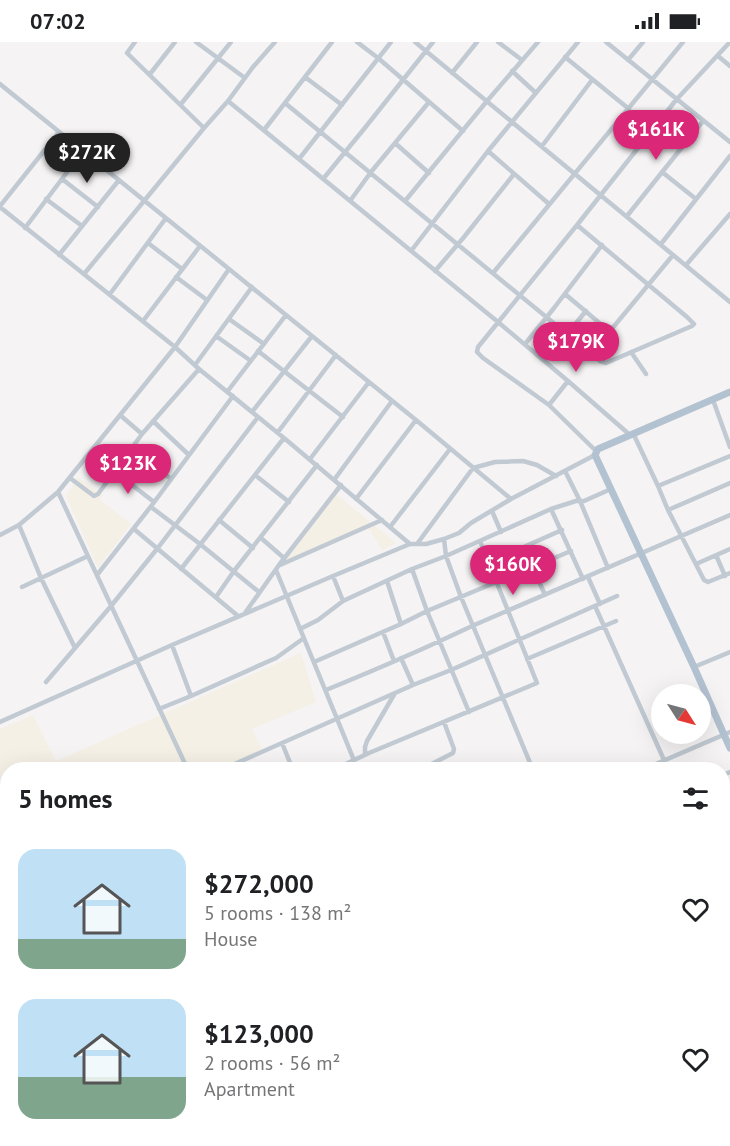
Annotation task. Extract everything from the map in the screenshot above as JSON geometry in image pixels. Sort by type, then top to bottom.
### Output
[{"type":"main road","points":[[730,392],[632,434],[596,453],[641,554],[727,733],[730,748]]},
{"type":"street","points":[[135,42],[127,53],[204,128]]},
{"type":"street","points":[[150,74],[175,42]]},
{"type":"street","points":[[196,42],[245,78]]},
{"type":"street","points":[[181,104],[231,42]]},
{"type":"street","points":[[84,274],[275,42]]},
{"type":"street","points":[[264,130],[332,42]]},
{"type":"street","points":[[357,42],[463,130]]},
{"type":"street","points":[[299,159],[392,42]]},
{"type":"street","points":[[415,42],[730,302]]},
{"type":"street","points":[[323,179],[433,42]]},
{"type":"street","points":[[498,42],[522,60]]},
{"type":"street","points":[[405,201],[538,42]]},
{"type":"street","points":[[411,251],[488,151],[578,42]]},
{"type":"street","points":[[606,42],[730,142]]},
{"type":"street","points":[[628,60],[643,42]]},
{"type":"street","points":[[493,273],[683,42]]},
{"type":"street","points":[[0,722],[286,595],[410,544],[426,544],[459,533],[492,511],[596,453],[549,405],[483,358],[477,351],[478,347],[676,100],[730,42]]},
{"type":"street","points":[[452,73],[476,43]]},
{"type":"street","points":[[718,56],[730,66]]},
{"type":"street","points":[[565,57],[629,109]]},
{"type":"street","points":[[512,71],[536,93]]},
{"type":"street","points":[[305,77],[342,105]]},
{"type":"street","points":[[542,146],[592,80]]},
{"type":"street","points":[[0,84],[416,420],[511,500]]},
{"type":"street","points":[[228,101],[632,434],[706,582],[727,574],[716,555]]},
{"type":"street","points":[[350,201],[429,102]]},
{"type":"street","points":[[285,103],[600,361],[605,363],[694,324],[577,225]]},
{"type":"street","points":[[627,216],[703,121]]},
{"type":"street","points":[[59,132],[0,206],[24,228],[175,347],[410,544]]},
{"type":"street","points":[[395,143],[429,172]]},
{"type":"street","points":[[24,228],[83,151]]},
{"type":"street","points":[[488,151],[549,204]]},
{"type":"street","points":[[661,244],[730,156]]},
{"type":"street","points":[[662,172],[696,200]]},
{"type":"street","points":[[435,271],[514,174]]},
{"type":"street","points":[[62,179],[98,207]]},
{"type":"street","points":[[59,255],[119,180]]},
{"type":"street","points":[[46,199],[82,226]]},
{"type":"street","points":[[686,265],[730,214]]},
{"type":"street","points":[[110,294],[166,218]]},
{"type":"street","points":[[148,243],[182,269]]},
{"type":"street","points":[[525,344],[602,245]]},
{"type":"street","points":[[143,321],[200,246]]},
{"type":"street","points":[[591,354],[673,255]]},
{"type":"street","points":[[0,535],[20,525],[58,492],[175,347],[229,268]]},
{"type":"street","points":[[177,277],[207,300]]},
{"type":"street","points":[[70,478],[96,496],[142,434],[197,367],[216,336],[252,287]]},
{"type":"street","points":[[565,294],[609,331]]},
{"type":"street","points":[[567,334],[586,311]]},
{"type":"street","points":[[227,392],[286,315]]},
{"type":"street","points":[[229,319],[264,344]]},
{"type":"street","points":[[216,336],[250,361]]},
{"type":"street","points":[[252,412],[312,336]]},
{"type":"street","points":[[258,351],[343,417]]},
{"type":"street","points":[[631,352],[646,374]]},
{"type":"street","points":[[278,432],[336,356]]},
{"type":"street","points":[[549,405],[568,381]]},
{"type":"street","points":[[310,459],[369,382]]},
{"type":"street","points":[[97,575],[151,507],[233,396]]},
{"type":"street","points":[[713,400],[730,447]]},
{"type":"street","points":[[334,480],[392,401]]},
{"type":"street","points":[[120,415],[142,434]]},
{"type":"street","points":[[46,682],[157,549],[258,417]]},
{"type":"street","points":[[356,499],[416,420]]},
{"type":"street","points":[[153,421],[189,455]]},
{"type":"street","points":[[181,569],[284,438]]},
{"type":"street","points":[[132,448],[171,479]]},
{"type":"street","points":[[390,527],[450,449]]},
{"type":"street","points":[[658,486],[730,456]]},
{"type":"street","points":[[417,544],[473,468],[495,462],[523,461],[537,465],[556,476]]},
{"type":"street","points":[[216,597],[317,465]]},
{"type":"street","points":[[114,471],[154,502]]},
{"type":"street","points":[[565,471],[608,568]]},
{"type":"street","points":[[255,475],[289,502]]},
{"type":"street","points":[[668,510],[730,483]]},
{"type":"street","points":[[244,613],[340,485]]},
{"type":"street","points":[[300,629],[318,620],[343,601],[412,569],[551,509],[584,501],[611,489]]},
{"type":"street","points":[[58,492],[184,762]]},
{"type":"street","points":[[151,507],[259,592]]},
{"type":"street","points":[[551,509],[586,578],[603,627],[664,760]]},
{"type":"street","points":[[492,511],[501,532]]},
{"type":"street","points":[[326,690],[730,515]]},
{"type":"street","points":[[219,520],[253,548]]},
{"type":"street","points":[[277,568],[382,520]]},
{"type":"street","points":[[20,525],[41,578],[75,648]]},
{"type":"street","points":[[134,529],[238,616]]},
{"type":"street","points":[[488,563],[562,530]]},
{"type":"street","points":[[261,538],[284,558]]},
{"type":"street","points":[[444,539],[446,556],[472,626],[529,762]]},
{"type":"street","points":[[350,762],[537,683],[480,541]]},
{"type":"street","points":[[696,564],[730,549]]},
{"type":"street","points":[[314,662],[427,611],[571,551]]},
{"type":"street","points":[[22,587],[88,556]]},
{"type":"street","points":[[277,568],[354,760]]},
{"type":"street","points":[[533,568],[545,595]]},
{"type":"street","points":[[412,569],[469,712]]},
{"type":"street","points":[[333,576],[343,601]]},
{"type":"street","points":[[387,581],[401,624]]},
{"type":"street","points":[[242,762],[617,596]]},
{"type":"street","points":[[527,659],[616,621]]},
{"type":"street","points":[[383,632],[394,661]]},
{"type":"street","points":[[159,709],[276,658],[304,638]]},
{"type":"street","points":[[172,645],[191,696]]},
{"type":"street","points":[[694,667],[730,652]]},
{"type":"street","points":[[401,658],[413,685]]},
{"type":"street","points":[[364,755],[367,741],[395,693]]},
{"type":"street","points":[[436,762],[453,753],[454,748],[444,723]]},
{"type":"street","points":[[660,762],[727,733]]},
{"type":"street","points":[[282,743],[290,762]]},
{"type":"sand","points":[[78,477],[103,495],[100,500],[131,524],[98,568],[66,496]]},
{"type":"sand","points":[[336,494],[396,543],[382,550],[367,525],[284,562]]},
{"type":"sand","points":[[301,653],[316,702],[252,729],[262,749],[234,762],[0,762],[0,729],[33,715],[56,761]]}]
